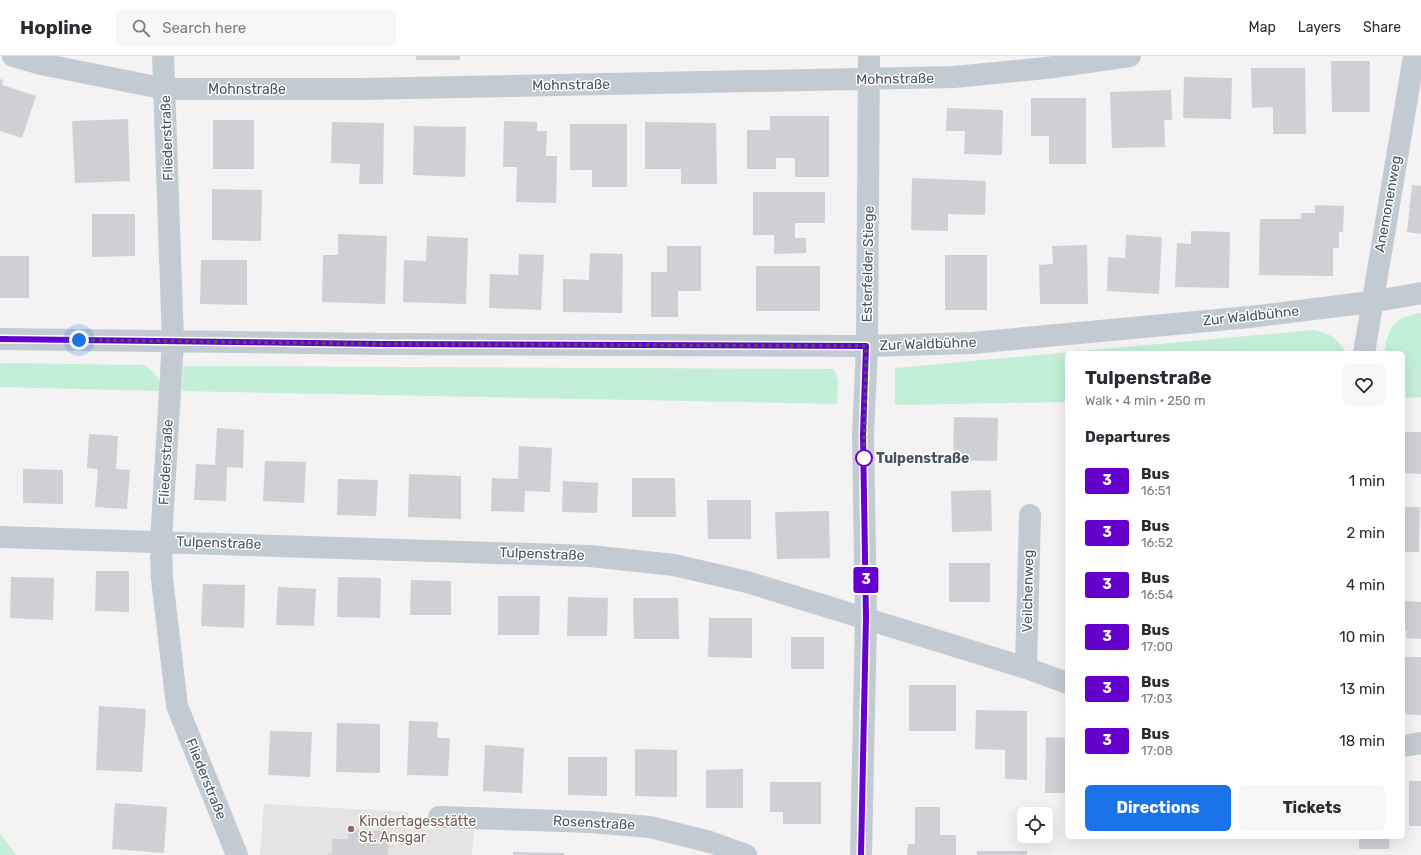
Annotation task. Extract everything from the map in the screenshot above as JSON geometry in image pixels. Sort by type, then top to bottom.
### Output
[{"type":"street","name":"Mohnstraße","points":[[13,56],[41,64],[166,89],[369,88],[954,78],[1046,68],[1130,56]]},
{"type":"street","name":"Fliederstraße","points":[[163,56],[166,89],[173,341],[161,541],[162,579],[177,706],[237,855]]},
{"type":"street","name":"Esterfelder Stiege","points":[[861,855],[866,618],[863,435],[866,346],[870,56]]},
{"type":"street","name":"Anemonenweg","points":[[1364,351],[1371,302],[1414,56]]},
{"type":"street","name":"Zur Waldbühne","points":[[0,339],[384,344],[866,346],[972,343],[1250,317],[1371,302],[1421,293]]},
{"type":"street","name":"Veilchenweg","points":[[1026,668],[1030,515]]},
{"type":"street","name":"Tulpenstraße","points":[[0,537],[590,556],[674,565],[747,582],[1026,668],[1065,682]]},
{"type":"street","points":[[1405,746],[1421,743]]},
{"type":"street","name":"Rosenstraße","points":[[439,817],[591,822],[650,827],[710,842],[746,855]]},
{"type":"shaded area","name":"Kindertagesstätte St. Ansgar","points":[[264,804],[408,812],[407,828],[474,830],[472,855],[260,855]]},
{"type":"green space","points":[[1421,313],[1421,397],[1405,398],[1405,351],[1384,351],[1388,336],[1394,325],[1398,321]]},
{"type":"green space","points":[[1314,330],[1333,337],[1345,351],[1082,351]]},
{"type":"green space","points":[[1065,353],[1065,402],[895,405],[895,368]]},
{"type":"green space","points":[[0,363],[144,365],[156,376],[161,391],[0,387]]},
{"type":"green space","points":[[183,366],[834,369],[838,380],[837,404],[182,391]]},
{"type":"green space","points":[[0,833],[16,855],[0,855]]},
{"type":"building","points":[[416,56],[460,56],[460,60],[416,60]]},
{"type":"building","points":[[1331,61],[1370,61],[1370,112],[1332,112]]},
{"type":"building","points":[[1251,68],[1305,68],[1306,134],[1273,134],[1273,107],[1252,108]]},
{"type":"building","points":[[1184,77],[1232,78],[1231,119],[1183,118]]},
{"type":"building","points":[[0,79],[3,80],[2,85],[36,96],[22,138],[0,131]]},
{"type":"building","points":[[1171,90],[1172,120],[1164,120],[1165,147],[1112,148],[1110,92]]},
{"type":"building","points":[[1031,98],[1086,98],[1086,164],[1049,164],[1049,136],[1031,136]]},
{"type":"building","points":[[947,108],[1003,110],[1002,155],[964,154],[965,131],[946,131]]},
{"type":"building","points":[[770,116],[829,116],[829,177],[795,177],[795,158],[776,158],[776,169],[747,169],[747,130],[770,130]]},
{"type":"building","points":[[128,119],[130,181],[75,183],[72,121]]},
{"type":"building","points":[[213,120],[254,120],[254,169],[213,169]]},
{"type":"building","points":[[504,121],[537,122],[537,131],[547,131],[546,156],[557,156],[556,203],[516,202],[517,167],[503,167]]},
{"type":"building","points":[[332,122],[384,123],[383,184],[359,184],[360,164],[331,163]]},
{"type":"building","points":[[645,122],[716,123],[717,184],[681,184],[681,169],[645,169]]},
{"type":"building","points":[[570,124],[627,124],[627,187],[592,187],[592,170],[570,170]]},
{"type":"building","points":[[414,126],[466,127],[465,177],[413,175]]},
{"type":"building","points":[[912,178],[986,181],[985,215],[948,214],[948,231],[911,230]]},
{"type":"building","points":[[1412,185],[1421,186],[1421,234],[1407,232]]},
{"type":"building","points":[[212,189],[262,190],[261,241],[212,240]]},
{"type":"building","points":[[753,192],[825,192],[825,223],[795,223],[795,238],[806,238],[806,253],[774,254],[774,235],[753,235]]},
{"type":"building","points":[[1315,205],[1344,206],[1343,232],[1339,232],[1339,248],[1333,248],[1333,276],[1259,275],[1260,219],[1301,219],[1301,213],[1315,213]]},
{"type":"building","points":[[92,214],[135,214],[135,256],[92,257]]},
{"type":"building","points":[[1191,231],[1230,232],[1229,288],[1175,287],[1177,243],[1191,244]]},
{"type":"building","points":[[338,234],[387,236],[385,304],[322,302],[323,255],[338,255]]},
{"type":"building","points":[[1126,235],[1162,237],[1159,294],[1107,291],[1108,257],[1125,258]]},
{"type":"building","points":[[427,236],[468,238],[466,304],[403,302],[404,260],[426,261]]},
{"type":"building","points":[[1087,245],[1088,304],[1040,304],[1039,265],[1053,264],[1052,246]]},
{"type":"building","points":[[667,246],[701,246],[701,291],[678,291],[678,317],[651,317],[651,272],[667,272]]},
{"type":"building","points":[[590,253],[623,254],[622,313],[563,312],[563,279],[589,280]]},
{"type":"building","points":[[519,254],[544,255],[541,310],[489,308],[490,274],[518,275]]},
{"type":"building","points":[[945,255],[987,255],[987,310],[945,310]]},
{"type":"building","points":[[0,256],[29,256],[29,298],[0,298]]},
{"type":"building","points":[[201,260],[247,260],[247,305],[200,304]]},
{"type":"building","points":[[756,266],[820,266],[820,311],[756,311]]},
{"type":"building","points":[[954,417],[998,418],[997,461],[953,460]]},
{"type":"building","points":[[217,428],[244,430],[243,468],[227,467],[226,501],[194,500],[196,464],[215,465]]},
{"type":"building","points":[[1405,432],[1421,432],[1421,474],[1405,473]]},
{"type":"building","points":[[89,434],[118,436],[116,469],[130,470],[127,509],[95,507],[98,469],[87,468]]},
{"type":"building","points":[[519,446],[552,448],[550,492],[525,491],[524,512],[491,511],[492,478],[518,479]]},
{"type":"building","points":[[265,461],[306,462],[304,503],[263,501]]},
{"type":"building","points":[[23,469],[63,470],[63,504],[23,503]]},
{"type":"building","points":[[409,474],[461,476],[461,519],[408,517]]},
{"type":"building","points":[[632,478],[675,478],[676,517],[632,517]]},
{"type":"building","points":[[338,479],[378,480],[376,516],[337,515]]},
{"type":"building","points":[[563,481],[598,483],[597,513],[562,512]]},
{"type":"building","points":[[991,490],[992,531],[952,532],[951,491]]},
{"type":"building","points":[[707,500],[751,500],[751,539],[708,539]]},
{"type":"building","points":[[1405,507],[1420,507],[1419,552],[1405,552]]},
{"type":"building","points":[[829,511],[830,558],[777,559],[775,512]]},
{"type":"building","points":[[949,563],[990,563],[990,602],[949,602]]},
{"type":"building","points":[[96,571],[129,571],[129,612],[95,611]]},
{"type":"building","points":[[11,577],[54,578],[53,620],[10,618]]},
{"type":"building","points":[[338,577],[381,578],[380,618],[337,617]]},
{"type":"building","points":[[411,580],[451,581],[451,615],[410,615]]},
{"type":"building","points":[[203,584],[245,585],[244,628],[201,626]]},
{"type":"building","points":[[278,587],[316,589],[314,626],[276,625]]},
{"type":"building","points":[[498,596],[540,596],[539,635],[498,635]]},
{"type":"building","points":[[568,597],[608,598],[607,636],[567,636]]},
{"type":"building","points":[[633,598],[678,598],[679,639],[634,639]]},
{"type":"building","points":[[1405,601],[1421,602],[1421,639],[1406,638],[1407,631],[1405,631]]},
{"type":"building","points":[[709,618],[752,618],[752,658],[708,657]]},
{"type":"building","points":[[791,637],[824,637],[824,669],[791,669]]},
{"type":"building","points":[[1405,657],[1421,657],[1421,715],[1405,714]]},
{"type":"building","points":[[909,685],[956,685],[956,731],[909,731]]},
{"type":"building","points":[[99,706],[146,709],[142,772],[96,770]]},
{"type":"building","points":[[976,710],[1027,711],[1027,780],[1005,779],[1005,750],[975,749]]},
{"type":"building","points":[[409,721],[438,722],[437,738],[450,738],[448,776],[407,775]]},
{"type":"building","points":[[337,723],[380,724],[380,773],[336,772]]},
{"type":"building","points":[[270,731],[312,732],[310,777],[268,775]]},
{"type":"building","points":[[1046,737],[1065,738],[1065,793],[1045,793]]},
{"type":"building","points":[[485,745],[524,748],[522,793],[483,791]]},
{"type":"building","points":[[635,749],[677,750],[677,797],[635,796]]},
{"type":"building","points":[[568,757],[607,757],[607,796],[568,795]]},
{"type":"building","points":[[743,769],[743,808],[706,808],[706,770]]},
{"type":"building","points":[[1409,781],[1421,781],[1421,826],[1409,826]]},
{"type":"building","points":[[770,782],[821,782],[821,824],[783,824],[783,812],[770,812]]},
{"type":"building","points":[[115,803],[167,807],[164,853],[112,849]]},
{"type":"building","points":[[915,807],[940,807],[940,835],[956,835],[956,855],[907,855],[908,844],[915,844]]},
{"type":"building","points":[[349,830],[389,831],[388,855],[328,855],[328,853],[332,853],[332,839],[348,839]]},
{"type":"building","points":[[1359,839],[1390,839],[1389,849],[1359,849]]},
{"type":"building","points":[[977,851],[1027,851],[1027,855],[977,855]]},
{"type":"building","points":[[513,852],[564,853],[564,855],[513,855]]},
{"type":"bus line","name":"3","points":[[0,339],[384,344],[866,346],[863,435],[866,618],[861,855]]},
{"type":"place","name":"Tulpenstraße","points":[[864,458]]},
{"type":"place","name":"Kindertagesstätte St. Ansgar","points":[[351,829]]},
{"type":"route","points":[[79,340],[384,344],[866,346],[863,435],[864,466],[864,458]]}]
